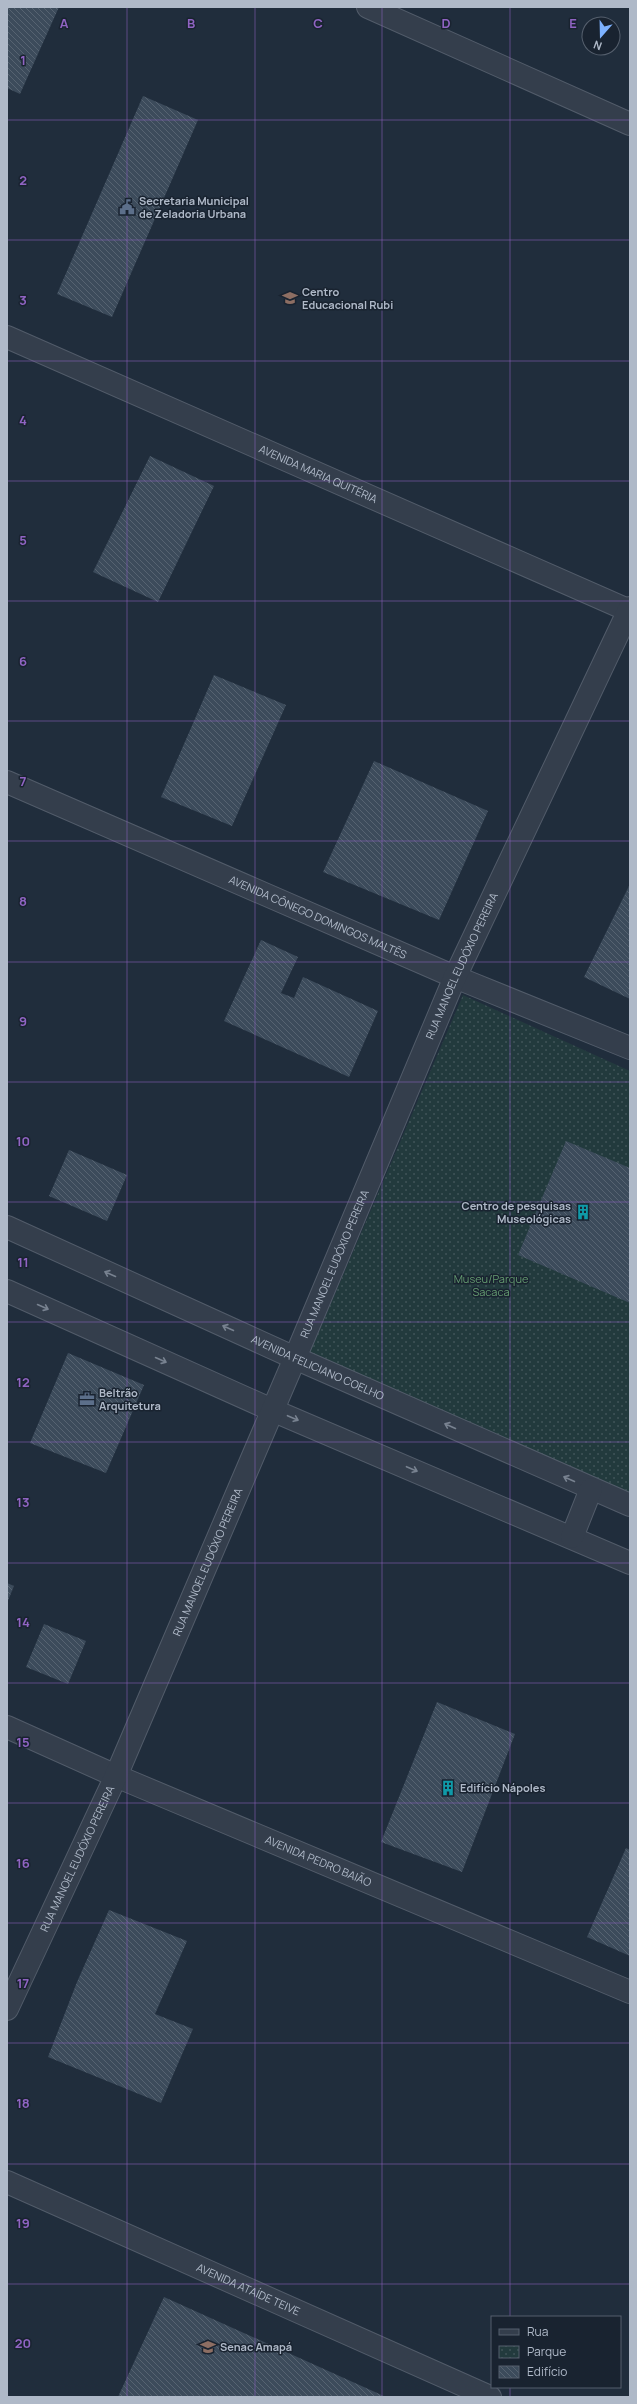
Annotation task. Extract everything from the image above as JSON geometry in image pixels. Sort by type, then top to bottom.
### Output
[{"type":"street","points":[[368,7],[630,124]]},
{"type":"street","name":"AVENIDA MARIA QUITÉRIA","points":[[7,337],[630,610]]},
{"type":"street","name":"RUA MANOEL EUDÓXIO PEREIRA","points":[[7,2009],[116,1776],[295,1358],[455,977],[630,610]]},
{"type":"street","name":"AVENIDA CÔNEGO DOMINGOS MALTÊS","points":[[7,782],[455,977],[630,1048]]},
{"type":"street","name":"AVENIDA FELICIANO COELHO","points":[[7,1227],[295,1358],[630,1505]]},
{"type":"street","points":[[7,1291],[272,1410],[630,1563]]},
{"type":"street","points":[[572,1537],[591,1489]]},
{"type":"street","name":"AVENIDA PEDRO BAIÃO","points":[[7,1727],[116,1776],[630,1992]]},
{"type":"street","name":"AVENIDA ATAÍDE TEIVE","points":[[7,2182],[490,2397]]},
{"type":"green space","name":"Museu/Parque Sacaca","points":[[463,995],[630,1071],[630,1499],[308,1357]]},
{"type":"building","points":[[7,7],[59,7],[20,94],[7,88]]},
{"type":"building","name":"Secretaria Municipal de Zeladoria Urbana","points":[[143,96],[198,120],[112,317],[57,294]]},
{"type":"building","points":[[150,456],[214,486],[158,602],[93,572]]},
{"type":"building","points":[[214,675],[286,705],[232,826],[161,797]]},
{"type":"building","points":[[374,761],[488,811],[439,920],[323,872]]},
{"type":"building","points":[[630,884],[630,999],[584,977]]},
{"type":"building","points":[[261,940],[298,957],[281,993],[294,998],[303,977],[378,1011],[349,1077],[224,1021]]},
{"type":"building","name":"Centro de pesquisas Museológicas","points":[[566,1141],[630,1168],[630,1303],[518,1255]]},
{"type":"building","points":[[69,1150],[127,1175],[107,1221],[49,1196]]},
{"type":"building","points":[[68,1353],[144,1385],[106,1473],[30,1443]]},
{"type":"building","points":[[7,1583],[14,1586],[7,1603]]},
{"type":"building","points":[[44,1624],[86,1641],[68,1684],[26,1667]]},
{"type":"building","name":"Edifício Nápoles","points":[[437,1702],[515,1734],[462,1872],[381,1842]]},
{"type":"building","points":[[626,1848],[630,1850],[630,1956],[587,1937]]},
{"type":"building","points":[[109,1910],[187,1941],[155,2014],[193,2029],[161,2103],[48,2057],[77,1982]]},
{"type":"building","name":"Senac Amapá","points":[[164,2297],[386,2397],[118,2397]]},
{"type":"place","name":"Secretaria Municipal de Zeladoria Urbana","points":[[127,207]]},
{"type":"place","name":"Centro Educacional Rubi","points":[[290,298]]},
{"type":"place","name":"Centro de pesquisas Museológicas","points":[[583,1212]]},
{"type":"place","name":"Beltrão Arquitetura","points":[[87,1399]]},
{"type":"place","name":"Edifício Nápoles","points":[[448,1788]]},
{"type":"place","name":"Senac Amapá","points":[[208,2347]]}]
